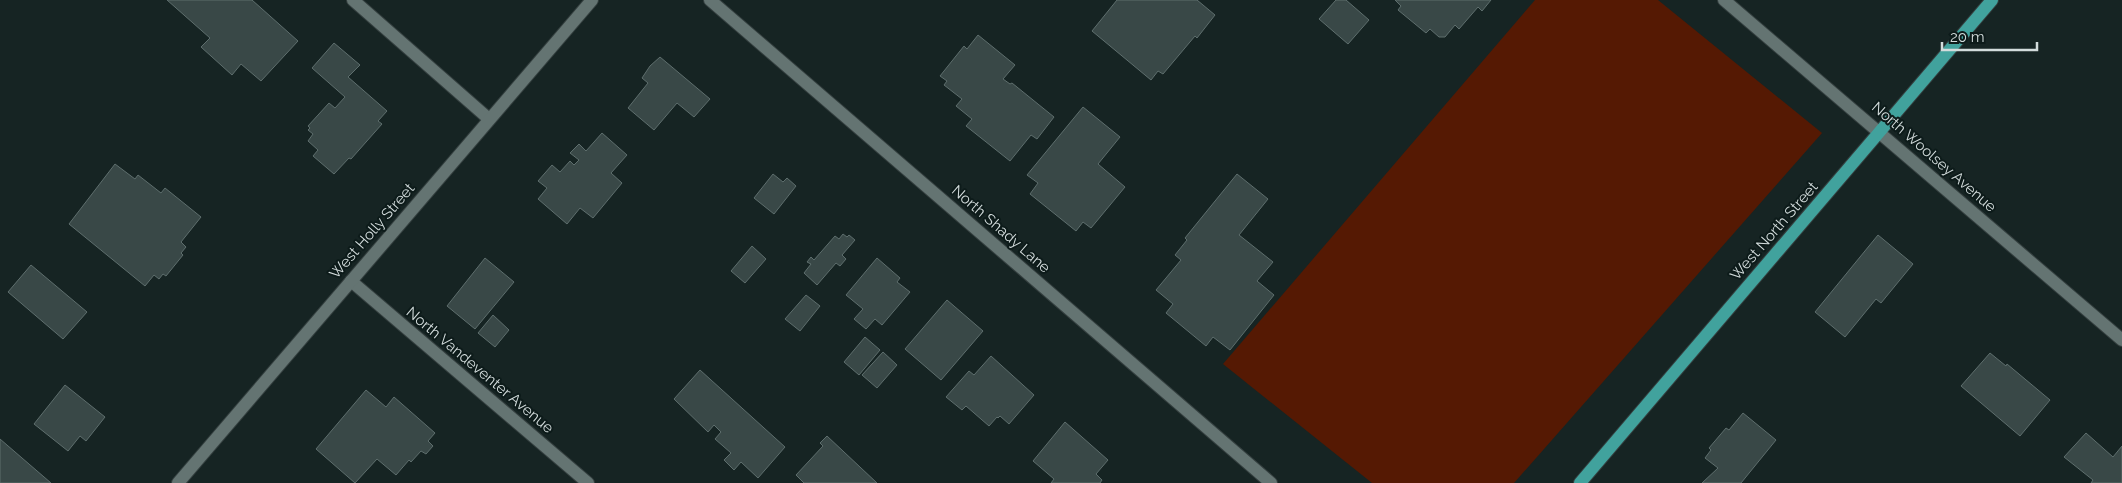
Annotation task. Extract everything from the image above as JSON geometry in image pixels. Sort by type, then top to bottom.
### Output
[{"type":"main road","name":"West North Street","points":[[1580,483],[1992,0]]},
{"type":"street","points":[[353,0],[489,119]]},
{"type":"street","name":"West Holly Street","points":[[178,483],[592,0]]},
{"type":"street","name":"North Shady Lane","points":[[710,0],[1271,483]]},
{"type":"street","name":"North Woolsey Avenue","points":[[1724,0],[2122,340]]},
{"type":"street","name":"North Vandeventer Avenue","points":[[351,281],[588,483]]},
{"type":"shaded area","points":[[1535,0],[1658,0],[1822,133],[1514,483],[1372,483],[1223,364]]},
{"type":"building","points":[[167,0],[252,0],[298,41],[261,81],[241,64],[232,75],[201,47],[210,38]]},
{"type":"building","points":[[1117,0],[1197,0],[1215,15],[1197,38],[1195,36],[1163,74],[1158,71],[1151,80],[1092,31]]},
{"type":"building","points":[[1336,0],[1346,0],[1369,20],[1348,44],[1319,19]]},
{"type":"building","points":[[1395,0],[1491,0],[1482,11],[1478,7],[1459,29],[1455,25],[1445,37],[1439,37],[1430,29],[1426,33],[1398,10],[1401,6]]},
{"type":"building","points":[[978,35],[1015,65],[1003,79],[1010,84],[1012,83],[1054,117],[1037,139],[1031,135],[1010,161],[966,126],[972,119],[956,106],[962,99],[944,85],[947,81],[940,76],[964,46],[967,49]]},
{"type":"building","points":[[334,43],[360,65],[348,77],[387,111],[378,121],[382,124],[351,159],[349,158],[334,174],[313,156],[318,150],[308,141],[313,134],[308,130],[310,128],[308,126],[329,103],[335,108],[345,97],[312,68]]},
{"type":"building","points":[[660,57],[710,99],[694,117],[677,103],[654,130],[628,108],[648,83],[642,78],[650,66]]},
{"type":"building","points":[[1083,107],[1120,137],[1098,164],[1125,187],[1091,228],[1083,222],[1076,231],[1030,194],[1038,183],[1027,175]]},
{"type":"building","points":[[602,133],[627,155],[611,173],[622,183],[593,218],[580,208],[567,224],[538,199],[547,188],[538,181],[552,165],[560,172],[570,161],[574,165],[579,160],[570,153],[579,144],[586,151]]},
{"type":"building","points":[[115,164],[135,179],[138,175],[161,193],[165,188],[201,217],[181,242],[186,247],[181,253],[183,255],[166,276],[163,274],[159,279],[154,275],[145,286],[69,224]]},
{"type":"building","points":[[773,174],[783,182],[787,178],[796,186],[774,214],[754,198]]},
{"type":"building","points":[[1237,174],[1268,199],[1239,235],[1273,262],[1257,281],[1274,295],[1230,350],[1213,337],[1206,346],[1166,313],[1173,304],[1156,290],[1181,260],[1175,255],[1187,240],[1185,238]]},
{"type":"building","points":[[843,234],[847,237],[849,235],[855,240],[842,255],[846,259],[840,266],[836,263],[817,285],[804,273],[811,264],[807,262],[811,257],[814,260],[835,236],[839,239]]},
{"type":"building","points":[[1878,235],[1913,264],[1881,303],[1876,299],[1845,337],[1815,312]]},
{"type":"building","points":[[752,246],[766,259],[745,283],[731,271]]},
{"type":"building","points":[[485,258],[514,282],[475,329],[447,306]]},
{"type":"building","points":[[877,258],[900,278],[897,282],[910,292],[882,325],[875,319],[866,329],[854,319],[863,309],[846,295]]},
{"type":"building","points":[[31,265],[87,312],[63,339],[8,292]]},
{"type":"building","points":[[806,295],[820,306],[800,331],[785,319]]},
{"type":"building","points":[[947,300],[983,331],[941,380],[905,349]]},
{"type":"building","points":[[493,315],[509,330],[495,347],[478,333]]},
{"type":"building","points":[[865,337],[880,350],[859,375],[844,362]]},
{"type":"building","points":[[883,352],[897,365],[877,388],[862,375]]},
{"type":"building","points":[[1990,353],[2006,366],[2007,364],[2050,400],[2020,436],[1961,386]]},
{"type":"building","points":[[991,356],[1034,395],[1009,424],[1000,416],[989,426],[966,406],[962,410],[946,397],[969,371],[974,375]]},
{"type":"building","points":[[700,370],[785,447],[758,478],[741,462],[734,470],[724,460],[731,453],[715,439],[721,432],[714,425],[708,432],[674,399]]},
{"type":"building","points":[[65,385],[105,417],[86,441],[80,436],[68,451],[34,424]]},
{"type":"building","points":[[366,390],[386,407],[394,397],[435,433],[428,441],[433,446],[426,454],[421,451],[411,462],[409,460],[396,475],[377,459],[355,483],[316,449]]},
{"type":"building","points":[[1743,413],[1776,440],[1741,483],[1702,483],[1718,468],[1705,458],[1711,450],[1709,448],[1726,428],[1729,430]]},
{"type":"building","points":[[1065,422],[1108,460],[1096,474],[1102,480],[1100,483],[1051,483],[1054,479],[1033,461]]},
{"type":"building","points":[[2086,433],[2113,457],[2122,446],[2122,483],[2091,483],[2093,480],[2064,457]]},
{"type":"building","points":[[827,436],[877,483],[804,483],[796,475],[823,446],[820,443]]},
{"type":"building","points":[[0,439],[51,483],[0,483]]}]
